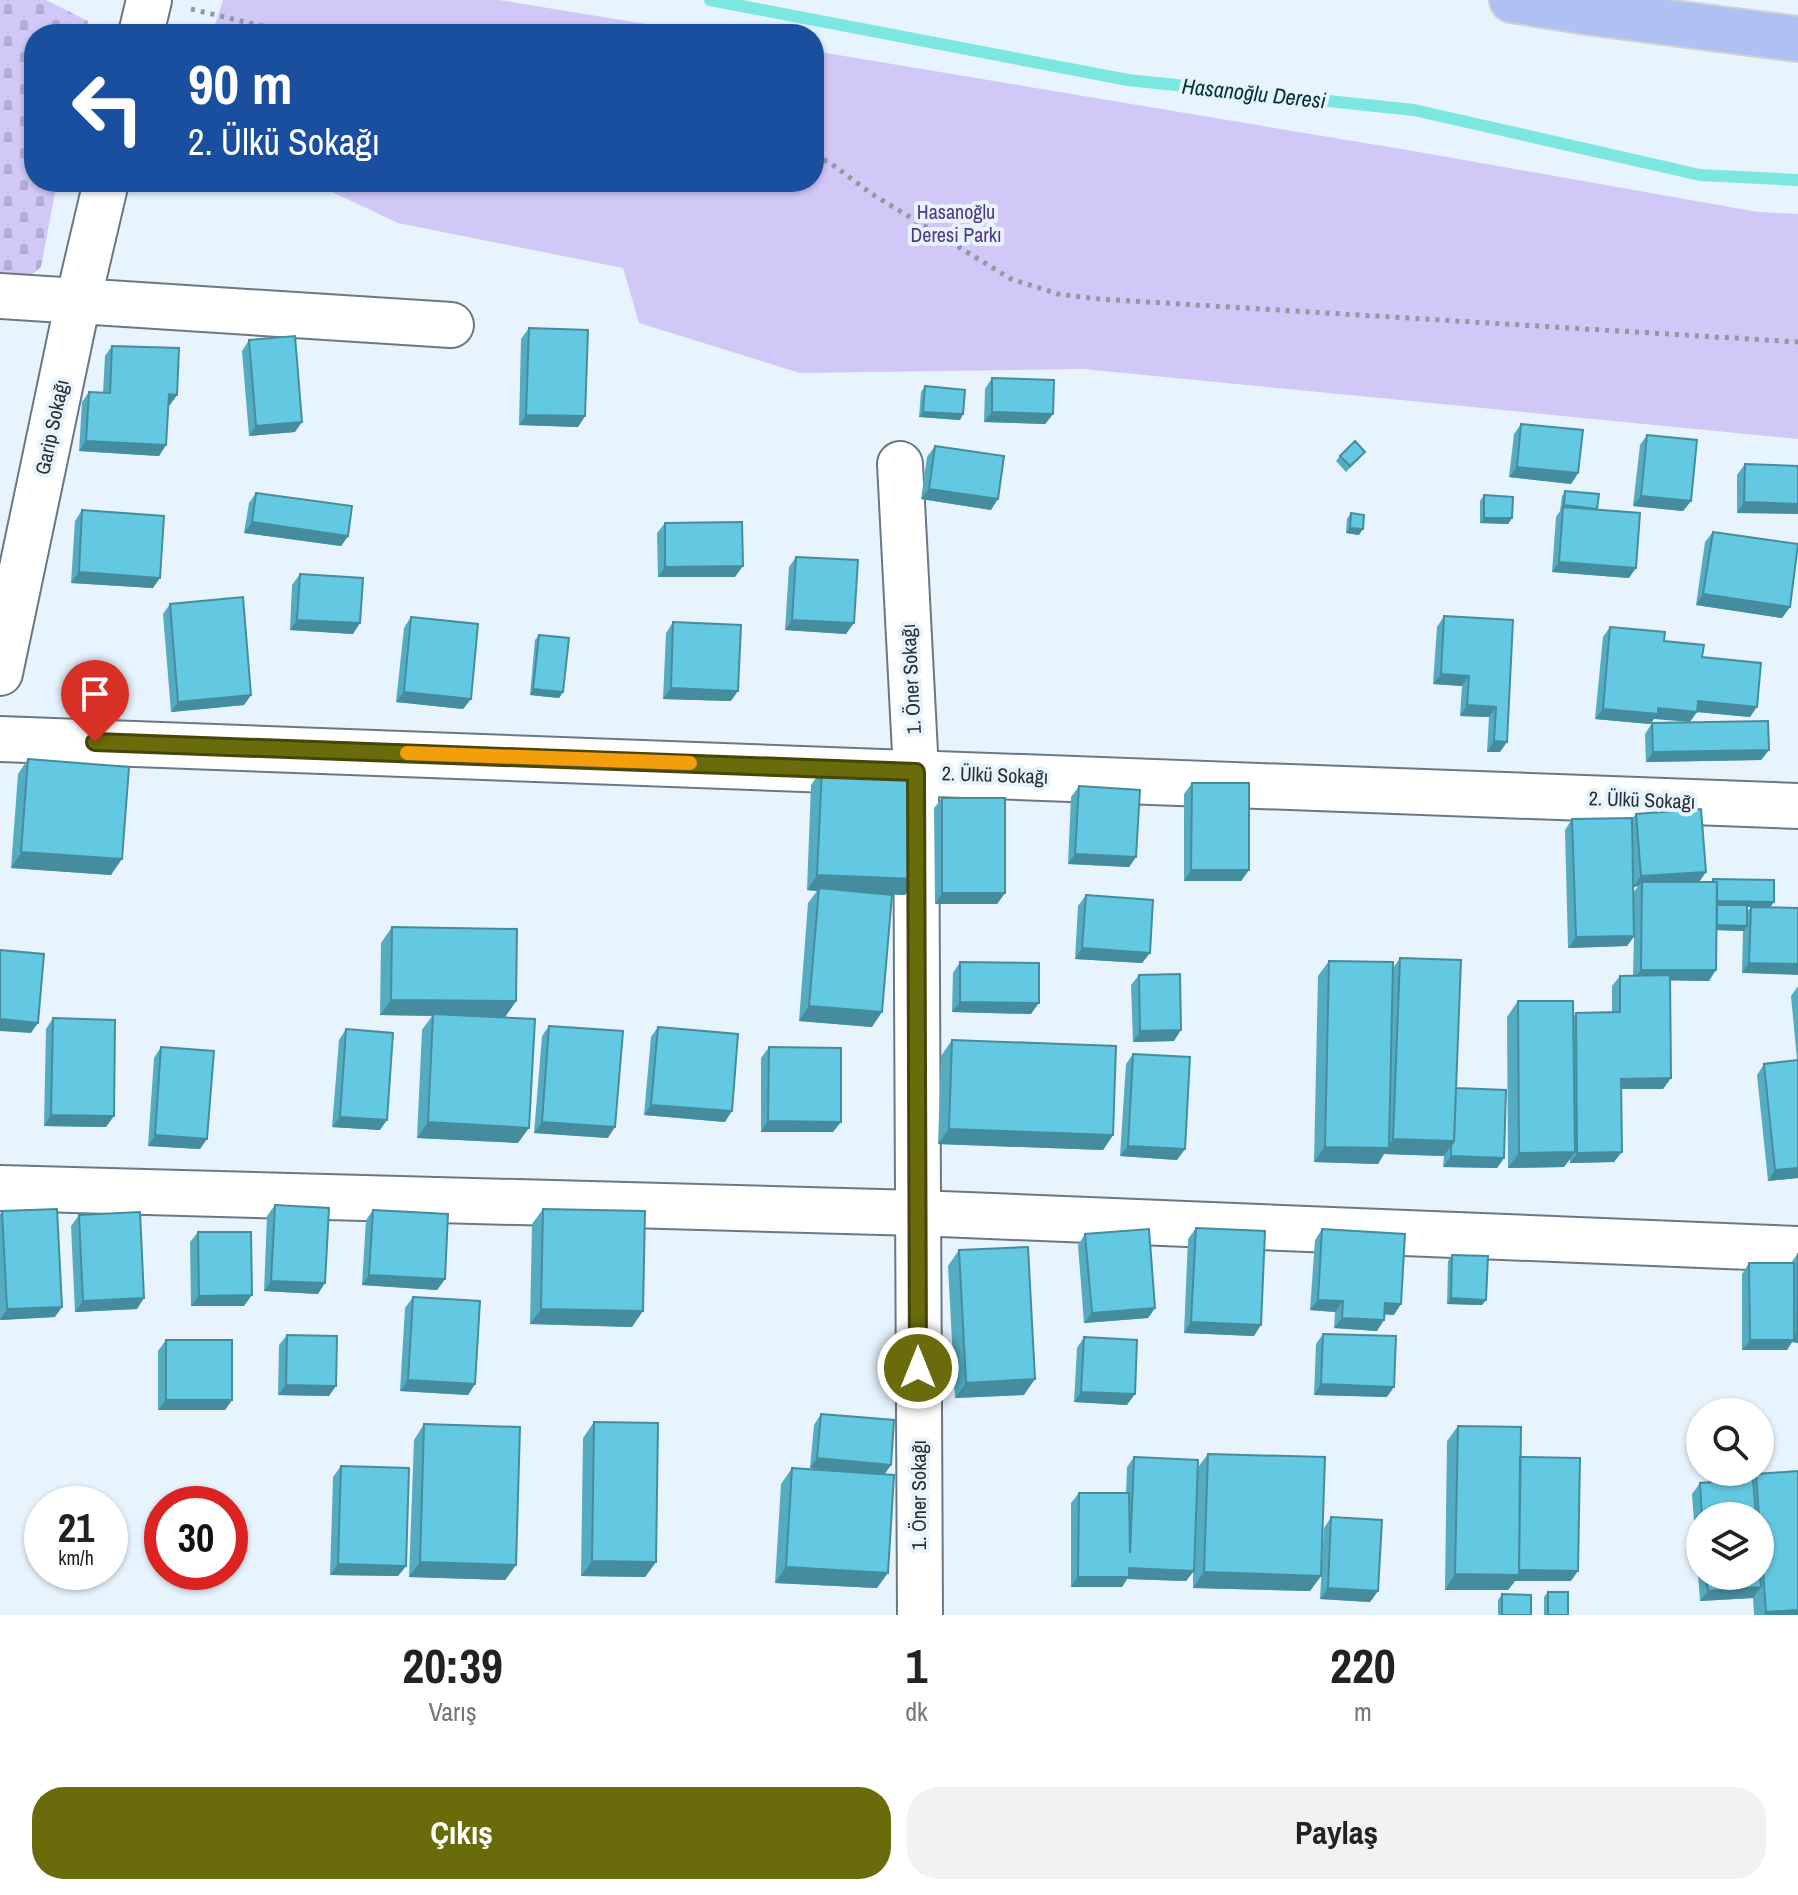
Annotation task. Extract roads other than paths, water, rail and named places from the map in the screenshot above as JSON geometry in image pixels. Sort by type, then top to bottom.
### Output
[{"type":"main road","points":[[1512,0],[1798,39]]},
{"type":"street","points":[[148,24],[164,3]]},
{"type":"street","name":"Garip Sokağı","points":[[0,673],[104,192]]},
{"type":"street","points":[[0,296],[451,325]]},
{"type":"street","name":"1. Öner Sokağı","points":[[900,464],[916,772],[920,1615]]},
{"type":"street","name":"2. Ülkü Sokağı","points":[[0,739],[1798,806]]},
{"type":"street","points":[[0,1188],[917,1213],[1798,1249]]},
{"type":"waterway","name":"Hasanoğlu Deresi","points":[[710,0],[1128,80],[1414,110],[1700,175],[1798,180]]},
{"type":"park label","name":"Hasanoğlu Deresi Parkı","points":[[956,224]]}]
